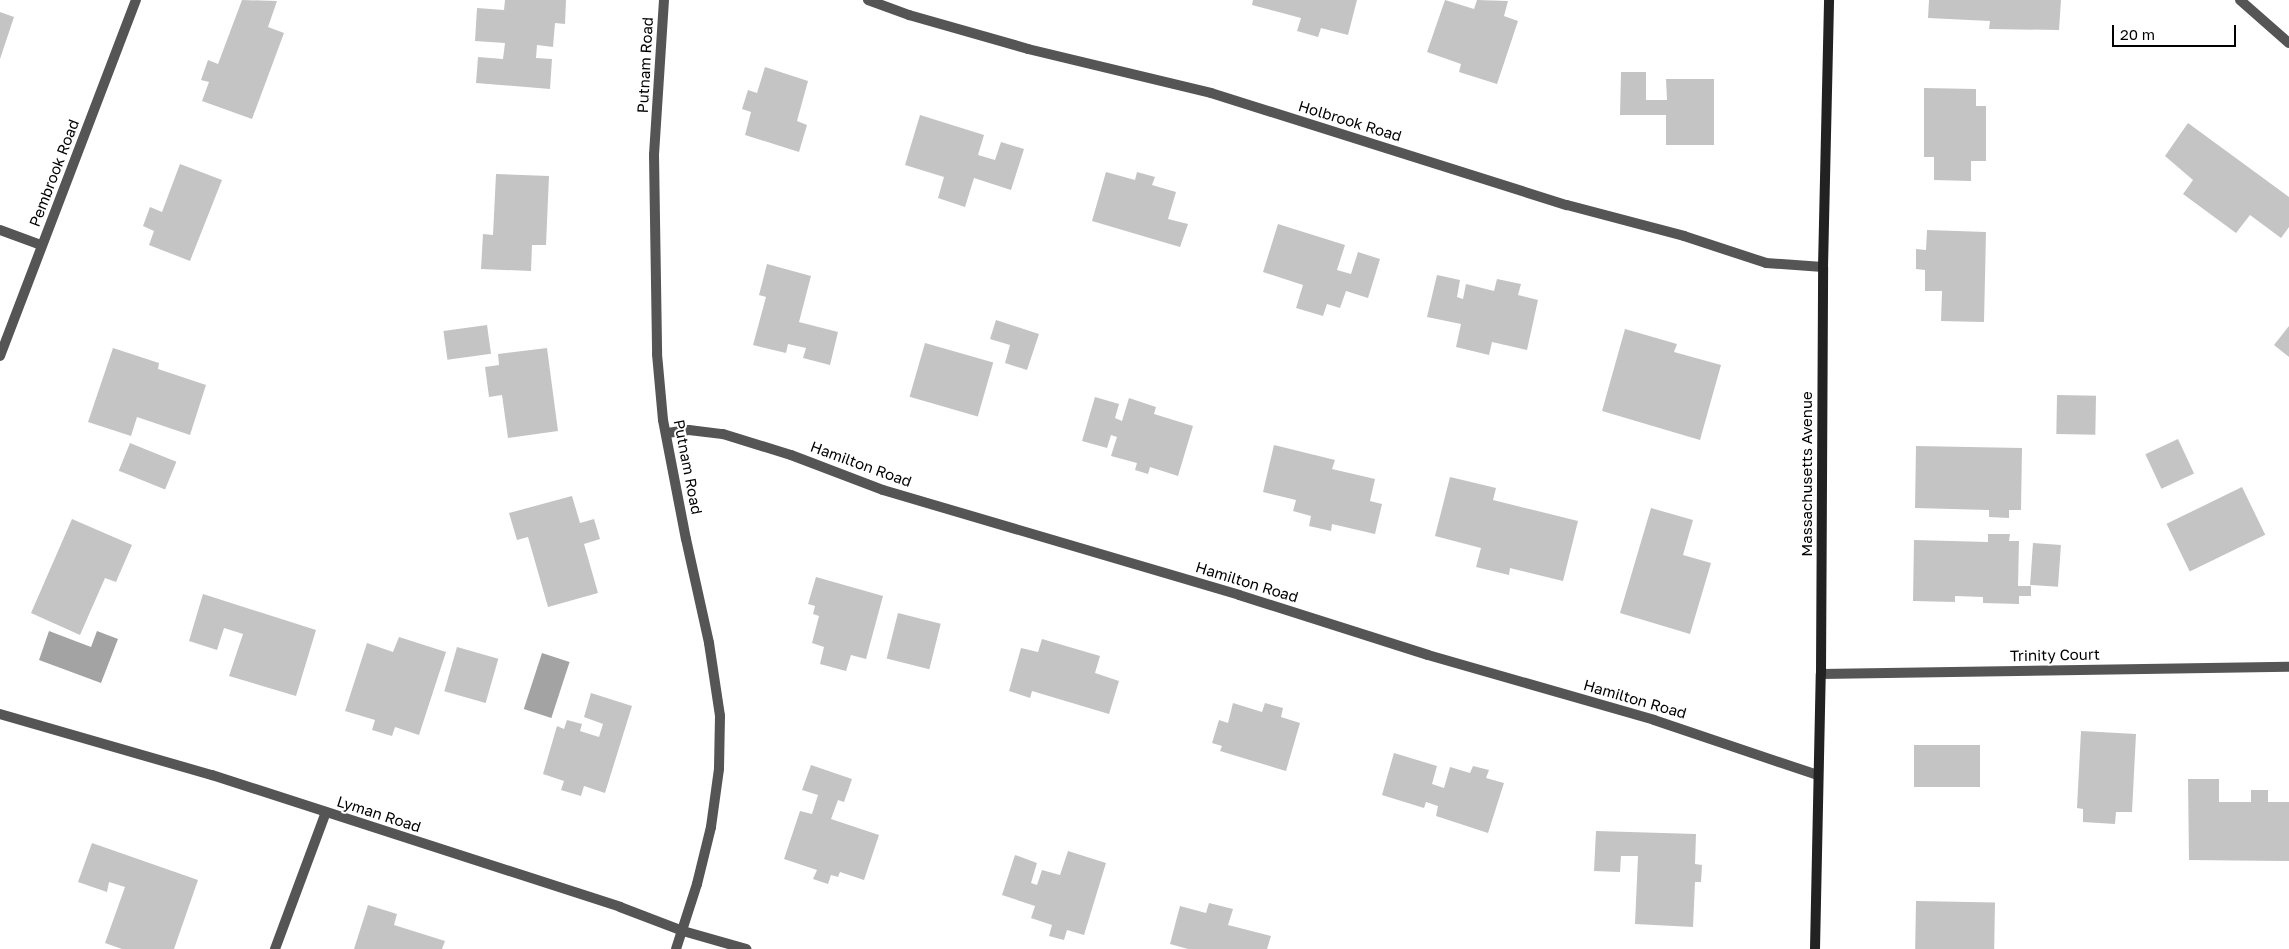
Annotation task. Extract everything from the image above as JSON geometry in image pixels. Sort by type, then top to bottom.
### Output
[{"type":"main road","name":"Massachusetts Avenue","points":[[1814,949],[1821,674],[1823,267],[1829,0]]},
{"type":"street","name":"Pembrook Road","points":[[0,356],[136,0]]},
{"type":"street","name":"Putnam Road","points":[[664,0],[654,165],[657,354],[663,420],[686,539],[709,643],[720,716],[719,769],[711,827],[683,931],[676,949]]},
{"type":"street","name":"Holbrook Road","points":[[868,0],[909,15],[1028,49],[1211,92],[1567,205],[1684,236],[1766,263],[1823,267]]},
{"type":"street","points":[[2240,0],[2289,44]]},
{"type":"street","points":[[0,230],[41,245]]},
{"type":"street","name":"Hamilton Road","points":[[667,433],[689,430],[723,434],[791,455],[883,490],[1239,595],[1428,655],[1654,720],[1817,774]]},
{"type":"street","name":"Trinity Court","points":[[1821,674],[2289,667]]},
{"type":"street","name":"Lyman Road","points":[[0,714],[212,775],[620,908],[683,931],[746,949]]},
{"type":"street","points":[[275,949],[326,812]]},
{"type":"shaded area","points":[[49,631],[91,647],[97,631],[118,639],[101,683],[39,660]]},
{"type":"shaded area","points":[[542,653],[570,662],[551,718],[524,709]]},
{"type":"building","points":[[242,0],[277,1],[268,27],[284,33],[252,119],[202,101],[209,82],[201,80],[208,60],[218,64]]},
{"type":"building","points":[[505,0],[566,0],[565,24],[555,23],[553,47],[537,45],[536,58],[552,59],[550,89],[476,83],[478,57],[503,59],[505,43],[475,41],[477,8],[504,10]]},
{"type":"building","points":[[1253,0],[1357,0],[1348,35],[1321,28],[1318,37],[1297,31],[1301,18],[1252,5]]},
{"type":"building","points":[[1445,0],[1474,9],[1477,0],[1508,1],[1504,16],[1518,21],[1497,84],[1459,72],[1461,64],[1427,52]]},
{"type":"building","points":[[1929,0],[2061,0],[2059,30],[1989,29],[1990,21],[1928,18]]},
{"type":"building","points":[[0,12],[14,17],[0,59]]},
{"type":"building","points":[[765,67],[808,81],[797,121],[807,125],[799,152],[745,135],[751,112],[742,109],[748,90],[757,93]]},
{"type":"building","points":[[1621,72],[1646,72],[1646,100],[1667,100],[1666,79],[1714,79],[1714,145],[1666,145],[1666,115],[1620,115]]},
{"type":"building","points":[[1924,88],[1976,89],[1976,106],[1986,106],[1986,161],[1971,161],[1971,181],[1934,180],[1934,157],[1924,157]]},
{"type":"building","points":[[920,115],[984,135],[978,155],[995,160],[1001,142],[1024,149],[1011,190],[974,178],[965,207],[938,198],[944,177],[905,165]]},
{"type":"building","points":[[2188,123],[2289,197],[2289,227],[2281,238],[2250,215],[2236,233],[2183,194],[2193,180],[2165,156]]},
{"type":"building","points":[[180,164],[222,180],[190,261],[149,245],[154,231],[143,226],[150,207],[162,212]]},
{"type":"building","points":[[1106,172],[1135,180],[1137,172],[1155,177],[1152,185],[1176,192],[1168,219],[1188,224],[1180,247],[1092,221]]},
{"type":"building","points":[[496,174],[549,176],[546,245],[532,245],[531,271],[481,269],[483,234],[493,235]]},
{"type":"building","points":[[1278,224],[1345,245],[1337,270],[1351,274],[1358,252],[1380,259],[1368,298],[1346,291],[1340,308],[1327,304],[1323,316],[1296,308],[1303,285],[1263,272]]},
{"type":"building","points":[[1927,230],[1986,232],[1984,322],[1941,321],[1942,291],[1925,291],[1925,270],[1916,269],[1916,249],[1926,250]]},
{"type":"building","points":[[767,264],[811,276],[799,322],[838,332],[830,365],[803,358],[806,348],[788,344],[786,353],[753,345],[766,297],[759,295]]},
{"type":"building","points":[[1437,275],[1460,280],[1457,297],[1463,299],[1466,284],[1494,291],[1497,279],[1521,284],[1518,295],[1538,300],[1527,350],[1492,342],[1489,355],[1456,347],[1461,324],[1427,317]]},
{"type":"building","points":[[996,320],[1039,334],[1027,370],[1005,363],[1010,345],[990,339]]},
{"type":"building","points":[[487,325],[491,354],[447,360],[443,331]]},
{"type":"building","points":[[2289,326],[2289,357],[2274,345]]},
{"type":"building","points":[[1625,329],[1677,344],[1674,352],[1721,365],[1700,440],[1602,411]]},
{"type":"building","points":[[925,343],[993,363],[978,416],[910,397]]},
{"type":"building","points":[[113,348],[159,363],[158,369],[206,385],[190,435],[137,417],[131,436],[88,422]]},
{"type":"building","points":[[547,348],[558,431],[508,438],[502,395],[489,397],[485,367],[499,365],[498,354]]},
{"type":"building","points":[[2057,395],[2096,396],[2095,435],[2056,434]]},
{"type":"building","points":[[1095,397],[1119,404],[1115,418],[1122,421],[1129,398],[1156,407],[1154,414],[1193,426],[1178,476],[1150,467],[1148,474],[1135,470],[1137,463],[1111,456],[1117,437],[1111,435],[1107,448],[1082,441]]},
{"type":"building","points":[[2178,439],[2194,473],[2161,489],[2145,454]]},
{"type":"building","points":[[130,443],[176,462],[165,490],[119,471]]},
{"type":"building","points":[[1274,445],[1335,460],[1332,469],[1375,479],[1370,501],[1382,504],[1375,534],[1332,524],[1331,531],[1309,526],[1311,516],[1293,511],[1296,500],[1263,492]]},
{"type":"building","points":[[1916,446],[2022,448],[2021,510],[2009,510],[2009,518],[1989,517],[1989,510],[1915,508]]},
{"type":"building","points":[[1450,477],[1496,488],[1493,500],[1578,521],[1563,581],[1510,568],[1509,575],[1476,567],[1481,548],[1435,536]]},
{"type":"building","points":[[2242,487],[2265,535],[2190,571],[2167,524]]},
{"type":"building","points":[[572,496],[580,523],[594,519],[600,539],[584,544],[598,593],[548,607],[528,537],[517,540],[509,513]]},
{"type":"building","points":[[1651,508],[1693,520],[1683,555],[1711,563],[1690,634],[1620,613]]},
{"type":"building","points":[[72,519],[132,545],[116,582],[105,578],[80,635],[31,613]]},
{"type":"building","points":[[1988,534],[2010,534],[2009,541],[2019,541],[2018,586],[2031,586],[2031,596],[2019,596],[2019,604],[1983,603],[1983,597],[1955,596],[1955,602],[1913,601],[1914,540],[1988,542]]},
{"type":"building","points":[[2033,543],[2061,545],[2058,587],[2030,585]]},
{"type":"building","points":[[816,577],[883,596],[866,659],[851,655],[846,671],[820,664],[824,647],[812,643],[819,616],[813,614],[815,606],[808,604]]},
{"type":"building","points":[[203,594],[316,630],[296,696],[229,676],[243,634],[224,628],[217,650],[189,641]]},
{"type":"building","points":[[898,613],[941,624],[929,669],[887,659]]},
{"type":"building","points":[[399,637],[446,652],[419,735],[395,727],[392,736],[372,730],[375,720],[345,711],[367,643],[393,652]]},
{"type":"building","points":[[1042,639],[1100,656],[1095,673],[1119,681],[1109,714],[1032,691],[1030,698],[1009,691],[1021,648],[1038,652]]},
{"type":"building","points":[[457,647],[498,659],[486,703],[444,691]]},
{"type":"building","points":[[591,693],[632,706],[605,793],[584,786],[581,796],[561,790],[564,781],[543,774],[557,726],[564,729],[567,720],[582,724],[580,731],[599,737],[603,724],[584,717]]},
{"type":"building","points":[[1233,703],[1262,712],[1265,703],[1283,708],[1281,717],[1300,723],[1286,771],[1220,751],[1222,746],[1212,743],[1219,720],[1228,723]]},
{"type":"building","points":[[2081,731],[2136,734],[2132,812],[2116,812],[2115,824],[2083,822],[2083,809],[2077,808]]},
{"type":"building","points":[[1914,745],[1980,745],[1980,787],[1914,787]]},
{"type":"building","points":[[1394,753],[1437,766],[1432,784],[1444,788],[1450,767],[1470,773],[1473,766],[1489,770],[1486,778],[1504,783],[1488,833],[1436,816],[1438,806],[1426,802],[1424,808],[1382,795]]},
{"type":"building","points":[[811,765],[852,779],[844,802],[838,800],[831,819],[879,835],[864,880],[840,872],[838,877],[831,875],[828,884],[813,879],[817,870],[784,859],[800,811],[812,814],[818,795],[802,790]]},
{"type":"building","points":[[2188,779],[2219,779],[2219,802],[2251,802],[2251,790],[2268,790],[2268,802],[2289,802],[2289,861],[2189,860]]},
{"type":"building","points":[[1596,831],[1696,834],[1695,864],[1702,865],[1701,882],[1695,882],[1693,927],[1635,924],[1638,856],[1621,856],[1620,872],[1594,871]]},
{"type":"building","points":[[92,843],[198,880],[174,949],[122,949],[105,943],[125,887],[109,882],[107,892],[78,882]]},
{"type":"building","points":[[1068,851],[1106,863],[1084,935],[1067,930],[1064,940],[1049,936],[1052,925],[1031,918],[1035,906],[1002,895],[1015,855],[1037,863],[1031,883],[1037,885],[1042,870],[1060,875]]},
{"type":"building","points":[[1916,901],[1995,902],[1994,949],[1915,949]]},
{"type":"building","points":[[1209,903],[1233,909],[1228,925],[1271,936],[1267,949],[1188,949],[1170,944],[1180,906],[1206,913]]},
{"type":"building","points":[[368,905],[397,914],[394,925],[445,941],[442,949],[354,949]]}]
